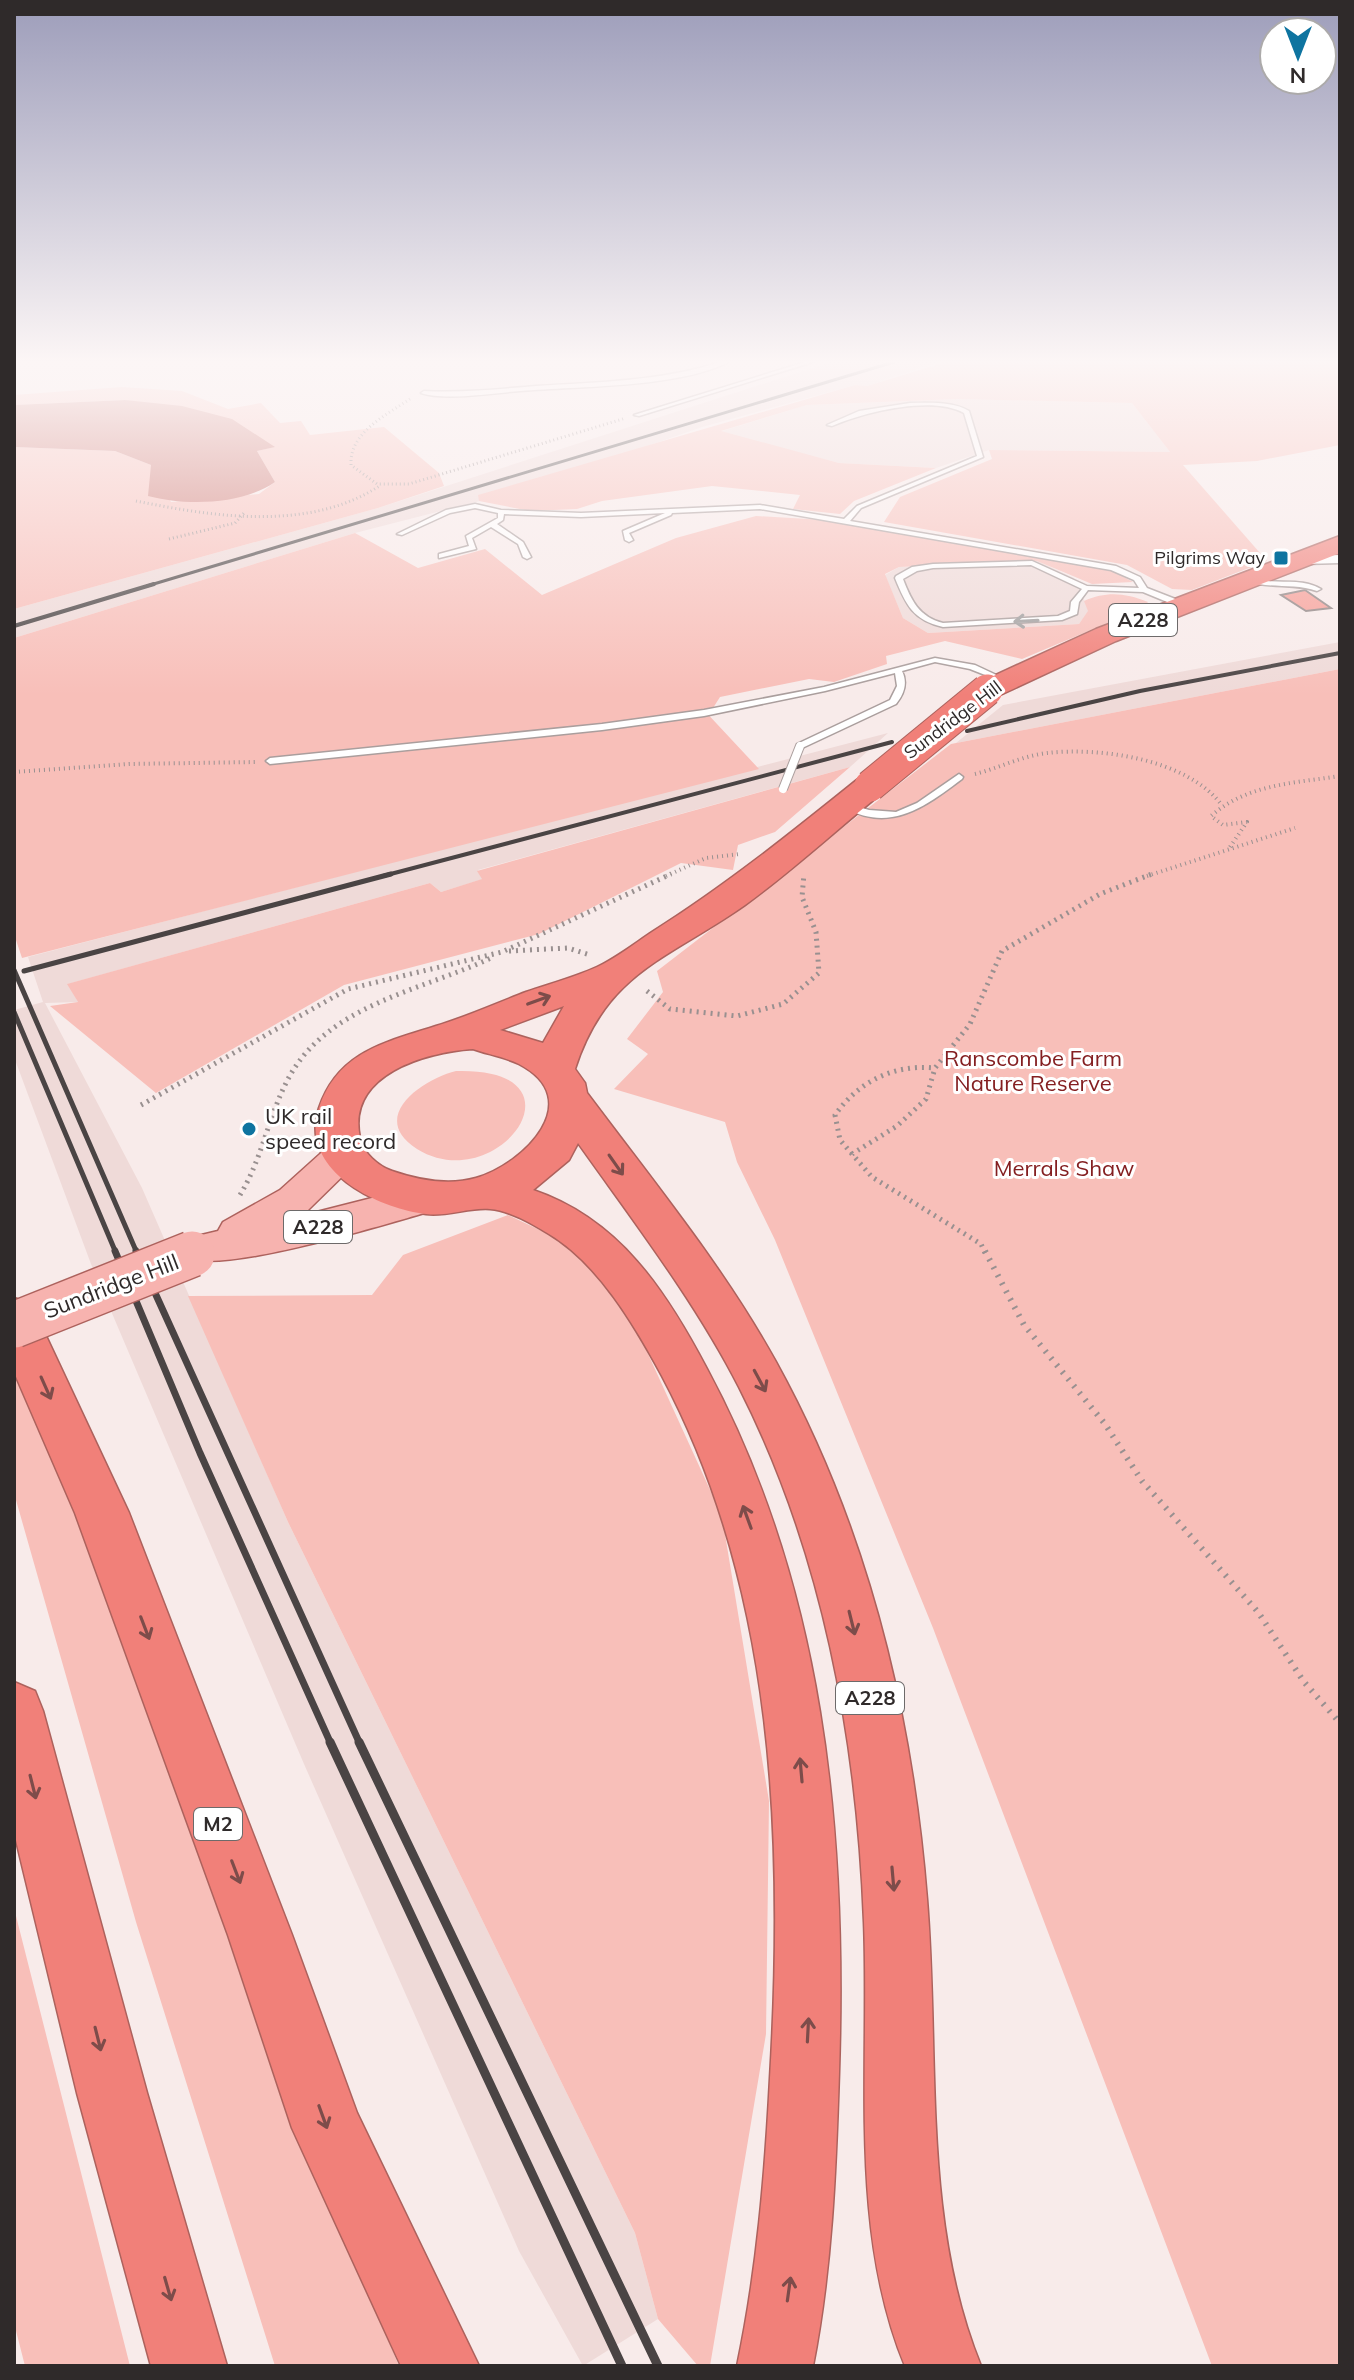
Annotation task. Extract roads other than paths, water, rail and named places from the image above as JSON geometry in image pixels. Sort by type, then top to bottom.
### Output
[{"type":"highway","name":"Sundridge Hill","points":[[440,1038],[611,975],[734,896],[995,685],[1180,604],[1340,544]]},
{"type":"highway","name":"Sundridge Hill","points":[[563,1085],[564,1033],[578,1011],[611,975]]},
{"type":"highway","points":[[474,1036],[505,1041],[533,1052],[563,1085],[569,1128],[553,1154],[526,1177],[490,1192],[459,1198],[427,1198],[391,1191],[362,1175],[343,1154],[336,1130],[340,1105],[354,1081],[378,1061],[407,1046],[440,1038],[474,1036]]},
{"type":"highway","name":"A228","points":[[563,1085],[706,1292],[758,1376],[795,1449],[828,1531],[871,1700],[886,1794],[895,1899],[907,2227],[922,2307],[943,2366]]},
{"type":"highway","points":[[490,1192],[549,1214],[578,1231],[619,1271],[687,1376],[714,1433],[751,1528],[772,1594],[799,1741],[810,1908],[810,1994],[797,2220],[775,2366]]},
{"type":"highway","name":"M2","points":[[14,1317],[102,1513],[260,1935],[327,2128],[441,2366]]},
{"type":"highway","points":[[14,1711],[112,2093],[189,2366]]},
{"type":"main road","name":"Sundridge Hill","points":[[14,1325],[200,1251],[285,1206],[343,1154]]},
{"type":"main road","name":"Sundridge Hill","points":[[200,1251],[293,1233],[427,1198]]},
{"type":"street","points":[[1303,560],[1340,559]]},
{"type":"lane","points":[[847,520],[859,507],[941,473]]},
{"type":"lane","points":[[400,534],[423,526],[435,516],[464,507],[484,507],[501,512],[581,515],[760,507],[1113,568],[1137,579],[1144,590]]},
{"type":"lane","points":[[442,556],[473,547],[468,537],[472,532],[493,525],[501,519],[501,512]]},
{"type":"lane","points":[[629,540],[625,532],[668,517],[669,512]]},
{"type":"lane","points":[[493,525],[521,543],[527,557]]},
{"type":"lane","points":[[1086,588],[1076,599],[1074,612],[1059,618],[943,625],[918,616],[899,578],[915,569],[933,566],[1032,563],[1086,588],[1144,590],[1180,604]]},
{"type":"lane","points":[[1249,579],[1264,585],[1306,583],[1317,589]]},
{"type":"lane","points":[[270,761],[660,720],[806,693],[896,669],[945,660],[995,685]]},
{"type":"lane","points":[[783,789],[800,746],[893,702],[899,696],[901,682],[896,669]]},
{"type":"lane","points":[[860,796],[875,816],[903,816],[959,777]]},
{"type":"railway","points":[[147,586],[524,473]]},
{"type":"railway","points":[[14,626],[154,584]]},
{"type":"railway","points":[[967,731],[1140,691],[1340,653]]},
{"type":"railway","points":[[383,876],[892,742]]},
{"type":"railway","points":[[24,971],[391,874]]},
{"type":"railway","points":[[14,970],[137,1253]]},
{"type":"railway","points":[[14,1012],[116,1253]]},
{"type":"railway","points":[[115,1251],[200,1453],[331,1744]]},
{"type":"railway","points":[[136,1251],[360,1744]]},
{"type":"railway","points":[[330,1742],[622,2366]]},
{"type":"railway","points":[[359,1742],[658,2366]]},
{"type":"place","name":"Pilgrims Way","points":[[1281,558]]},
{"type":"place","name":"UK rail speed record","points":[[249,1129]]},
{"type":"park label","name":"Ranscombe Farm Nature Reserve","points":[[1033,1070]]},
{"type":"park label","name":"Merrals Shaw","points":[[1064,1168]]}]
